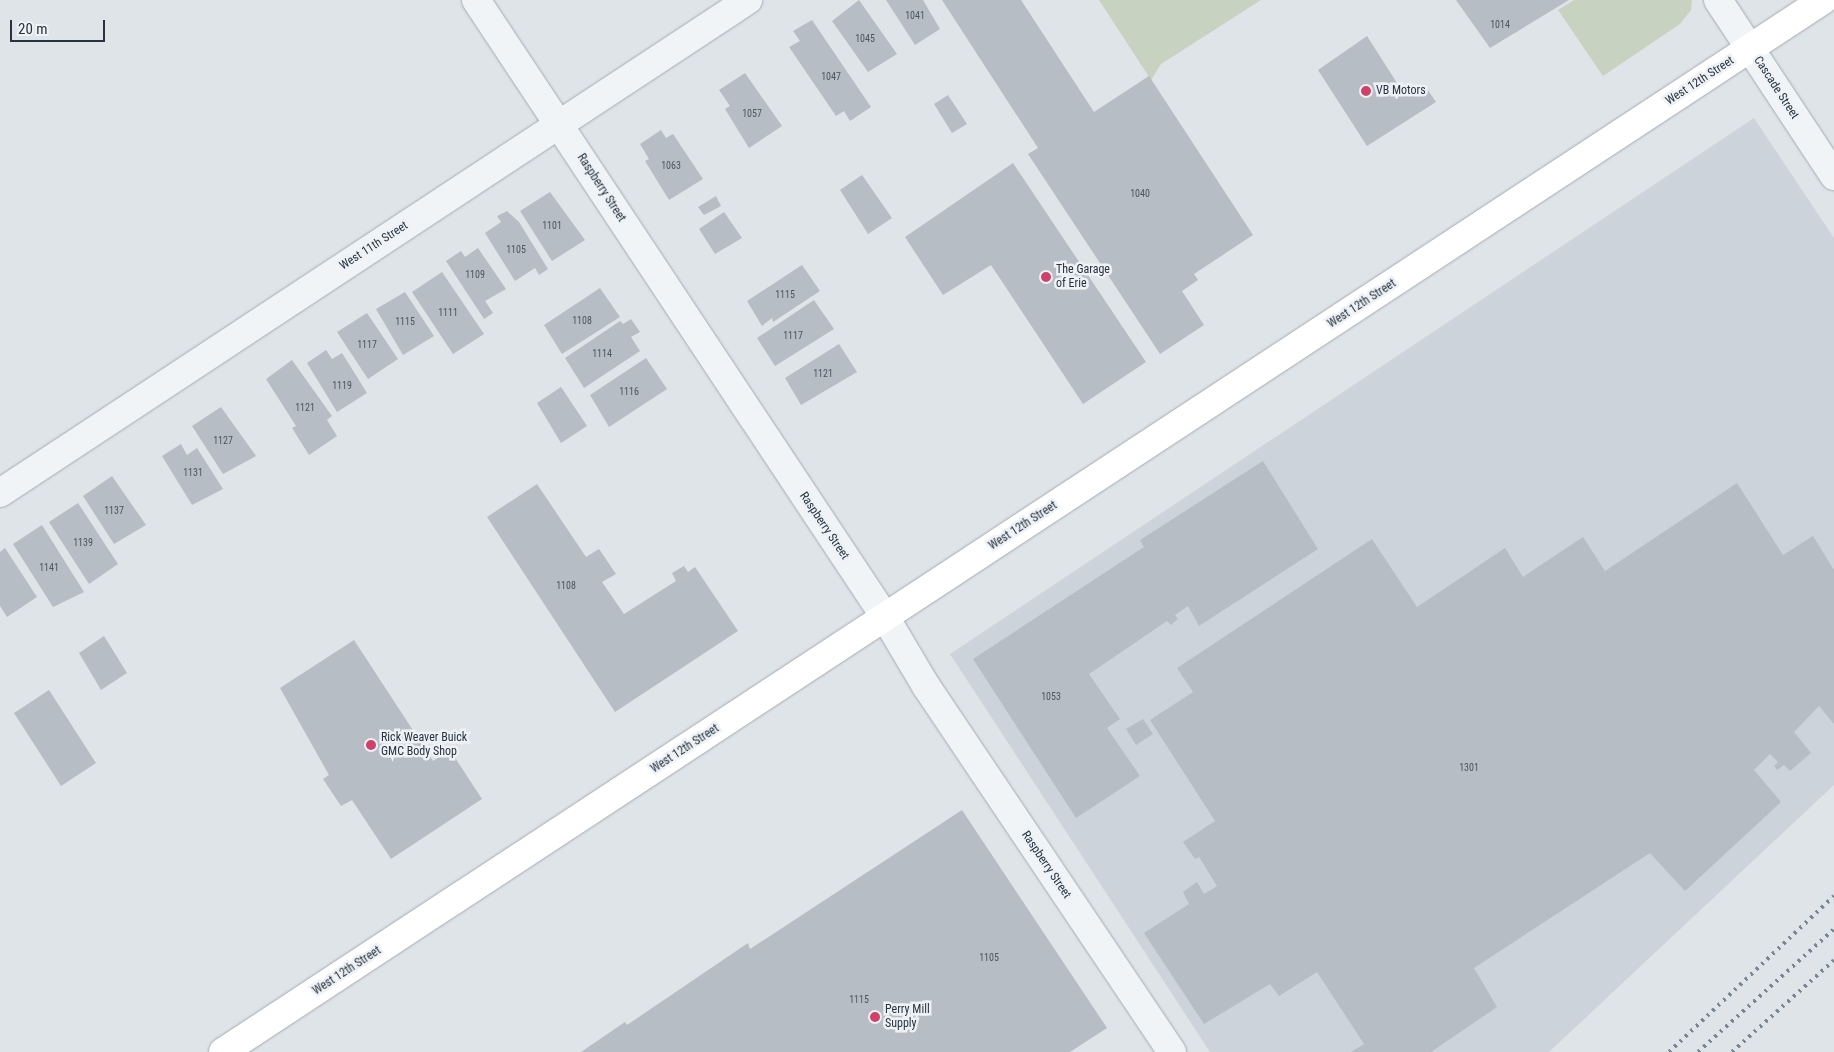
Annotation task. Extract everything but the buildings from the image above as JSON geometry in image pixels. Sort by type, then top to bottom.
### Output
[{"type":"main road","name":"West 12th Street","points":[[223,1052],[1823,0]]},
{"type":"street","name":"Raspberry Street","points":[[476,0],[885,617],[926,686],[1172,1052]]},
{"type":"street","name":"West 11th Street","points":[[0,493],[748,0]]},
{"type":"street","name":"Cascade Street","points":[[1718,0],[1834,176]]},
{"type":"shaded area","points":[[1754,118],[1834,238],[1834,785],[1549,1052],[1210,1052],[950,654]]},
{"type":"green space","points":[[1099,0],[1261,0],[1161,64],[1151,80]]},
{"type":"green space","points":[[1574,0],[1692,0],[1691,10],[1680,24],[1603,76],[1558,10]]},
{"type":"railway","points":[[1669,1052],[1834,896]]},
{"type":"railway","points":[[1698,1052],[1834,929]]},
{"type":"railway","points":[[1732,1052],[1834,960]]},
{"type":"place","name":"VB Motors","points":[[1366,91]]},
{"type":"place","name":"The Garage of Erie","points":[[1046,277]]},
{"type":"place","name":"Rick Weaver Buick GMC Body Shop","points":[[371,745]]},
{"type":"place","name":"Perry Mill Supply","points":[[875,1017]]}]
